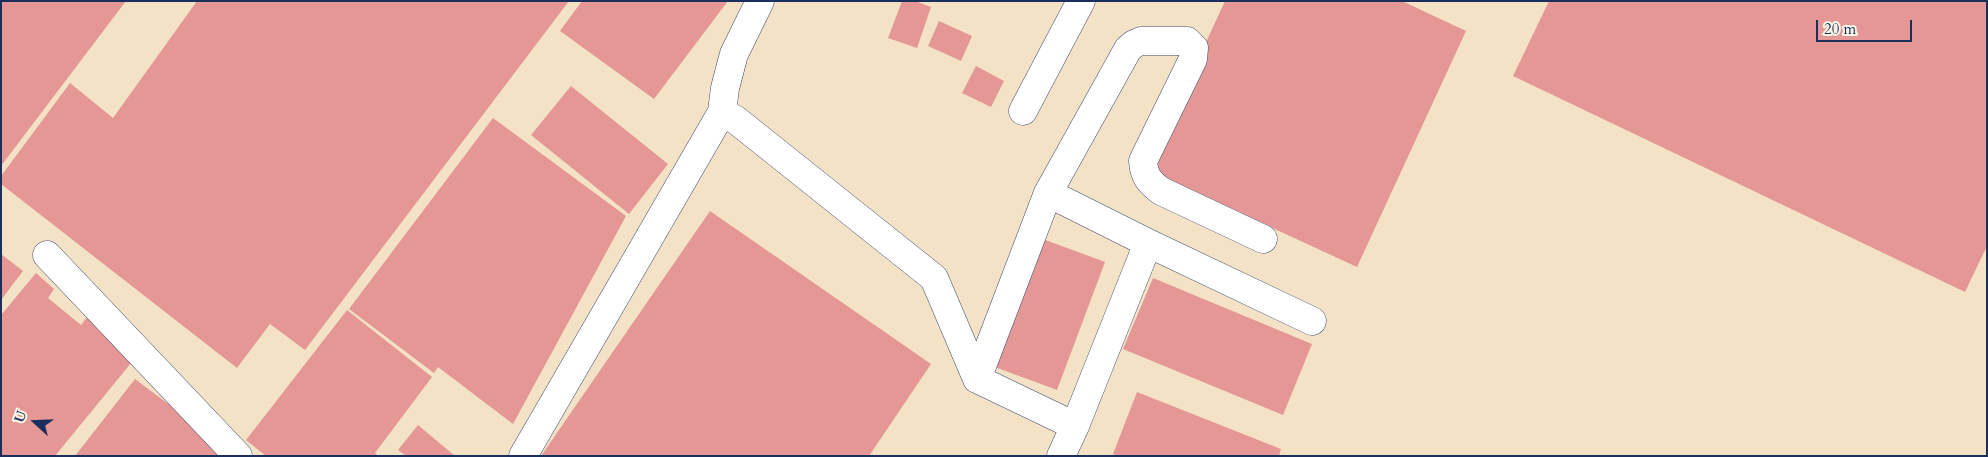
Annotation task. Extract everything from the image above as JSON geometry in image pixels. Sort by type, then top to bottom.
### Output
[{"type":"street","points":[[522,456],[722,112],[725,88],[734,54],[760,1]]},
{"type":"street","points":[[1023,111],[1081,1]]},
{"type":"street","points":[[977,379],[1048,194],[1128,49],[1134,44],[1141,41],[1188,41],[1194,48],[1193,59],[1143,161],[1144,173],[1149,182],[1161,191],[1263,239]]},
{"type":"street","points":[[722,112],[736,120],[934,278],[977,379],[1075,426]]},
{"type":"street","points":[[1048,194],[1148,244],[1312,321]]},
{"type":"street","points":[[1060,456],[1075,426],[1148,244]]},
{"type":"street","points":[[47,255],[238,456]]},
{"type":"building","points":[[1,1],[126,1],[1,166]]},
{"type":"building","points":[[197,1],[569,1],[305,350],[270,324],[237,368],[1,184],[1,176],[70,83],[113,118]]},
{"type":"building","points":[[582,1],[728,1],[654,99],[560,31]]},
{"type":"building","points":[[902,1],[915,1],[931,7],[917,48],[888,38]]},
{"type":"building","points":[[1225,1],[1402,1],[1466,31],[1357,267],[1147,170]]},
{"type":"building","points":[[1549,1],[1987,1],[1987,246],[1965,292],[1513,76]]},
{"type":"building","points":[[939,21],[972,36],[961,61],[928,46]]},
{"type":"building","points":[[976,66],[1004,81],[991,107],[962,93]]},
{"type":"building","points":[[571,86],[668,164],[629,214],[531,135]]},
{"type":"building","points":[[493,118],[626,216],[513,424],[438,367],[434,373],[349,309]]},
{"type":"building","points":[[710,211],[931,364],[869,456],[541,456]]},
{"type":"building","points":[[1040,238],[1105,262],[1057,390],[992,366]]},
{"type":"building","points":[[1,254],[23,271],[1,300]]},
{"type":"building","points":[[36,273],[54,289],[48,298],[81,325],[87,317],[136,357],[55,456],[1,456],[1,315]]},
{"type":"building","points":[[1153,278],[1312,344],[1283,415],[1123,349]]},
{"type":"building","points":[[347,310],[432,377],[375,453],[378,456],[266,456],[246,440]]},
{"type":"building","points":[[135,379],[203,430],[227,456],[75,456]]},
{"type":"building","points":[[1137,392],[1281,449],[1279,456],[1117,456],[1113,454]]},
{"type":"building","points":[[418,425],[455,456],[406,456],[398,450]]}]
